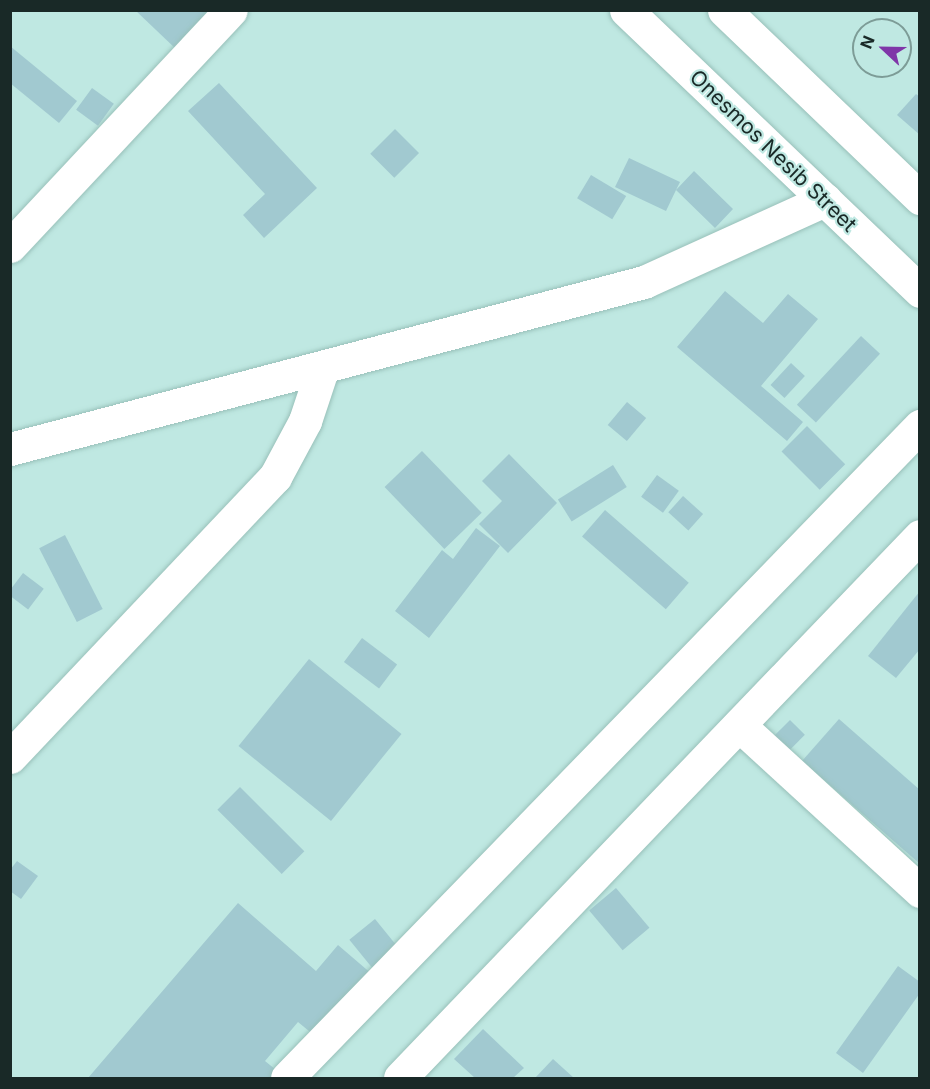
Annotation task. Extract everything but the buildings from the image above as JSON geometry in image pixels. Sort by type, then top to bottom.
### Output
[{"type":"street","points":[[10,246],[231,10]]},
{"type":"street","name":"Onesmos Nesib Street","points":[[626,10],[920,291]]},
{"type":"street","points":[[724,10],[920,198]]},
{"type":"street","points":[[10,449],[644,282],[825,200]]},
{"type":"street","points":[[10,758],[274,477],[305,421],[323,367]]},
{"type":"street","points":[[287,1078],[920,426]]},
{"type":"street","points":[[412,1075],[920,536]]},
{"type":"street","points":[[740,725],[920,891]]}]
